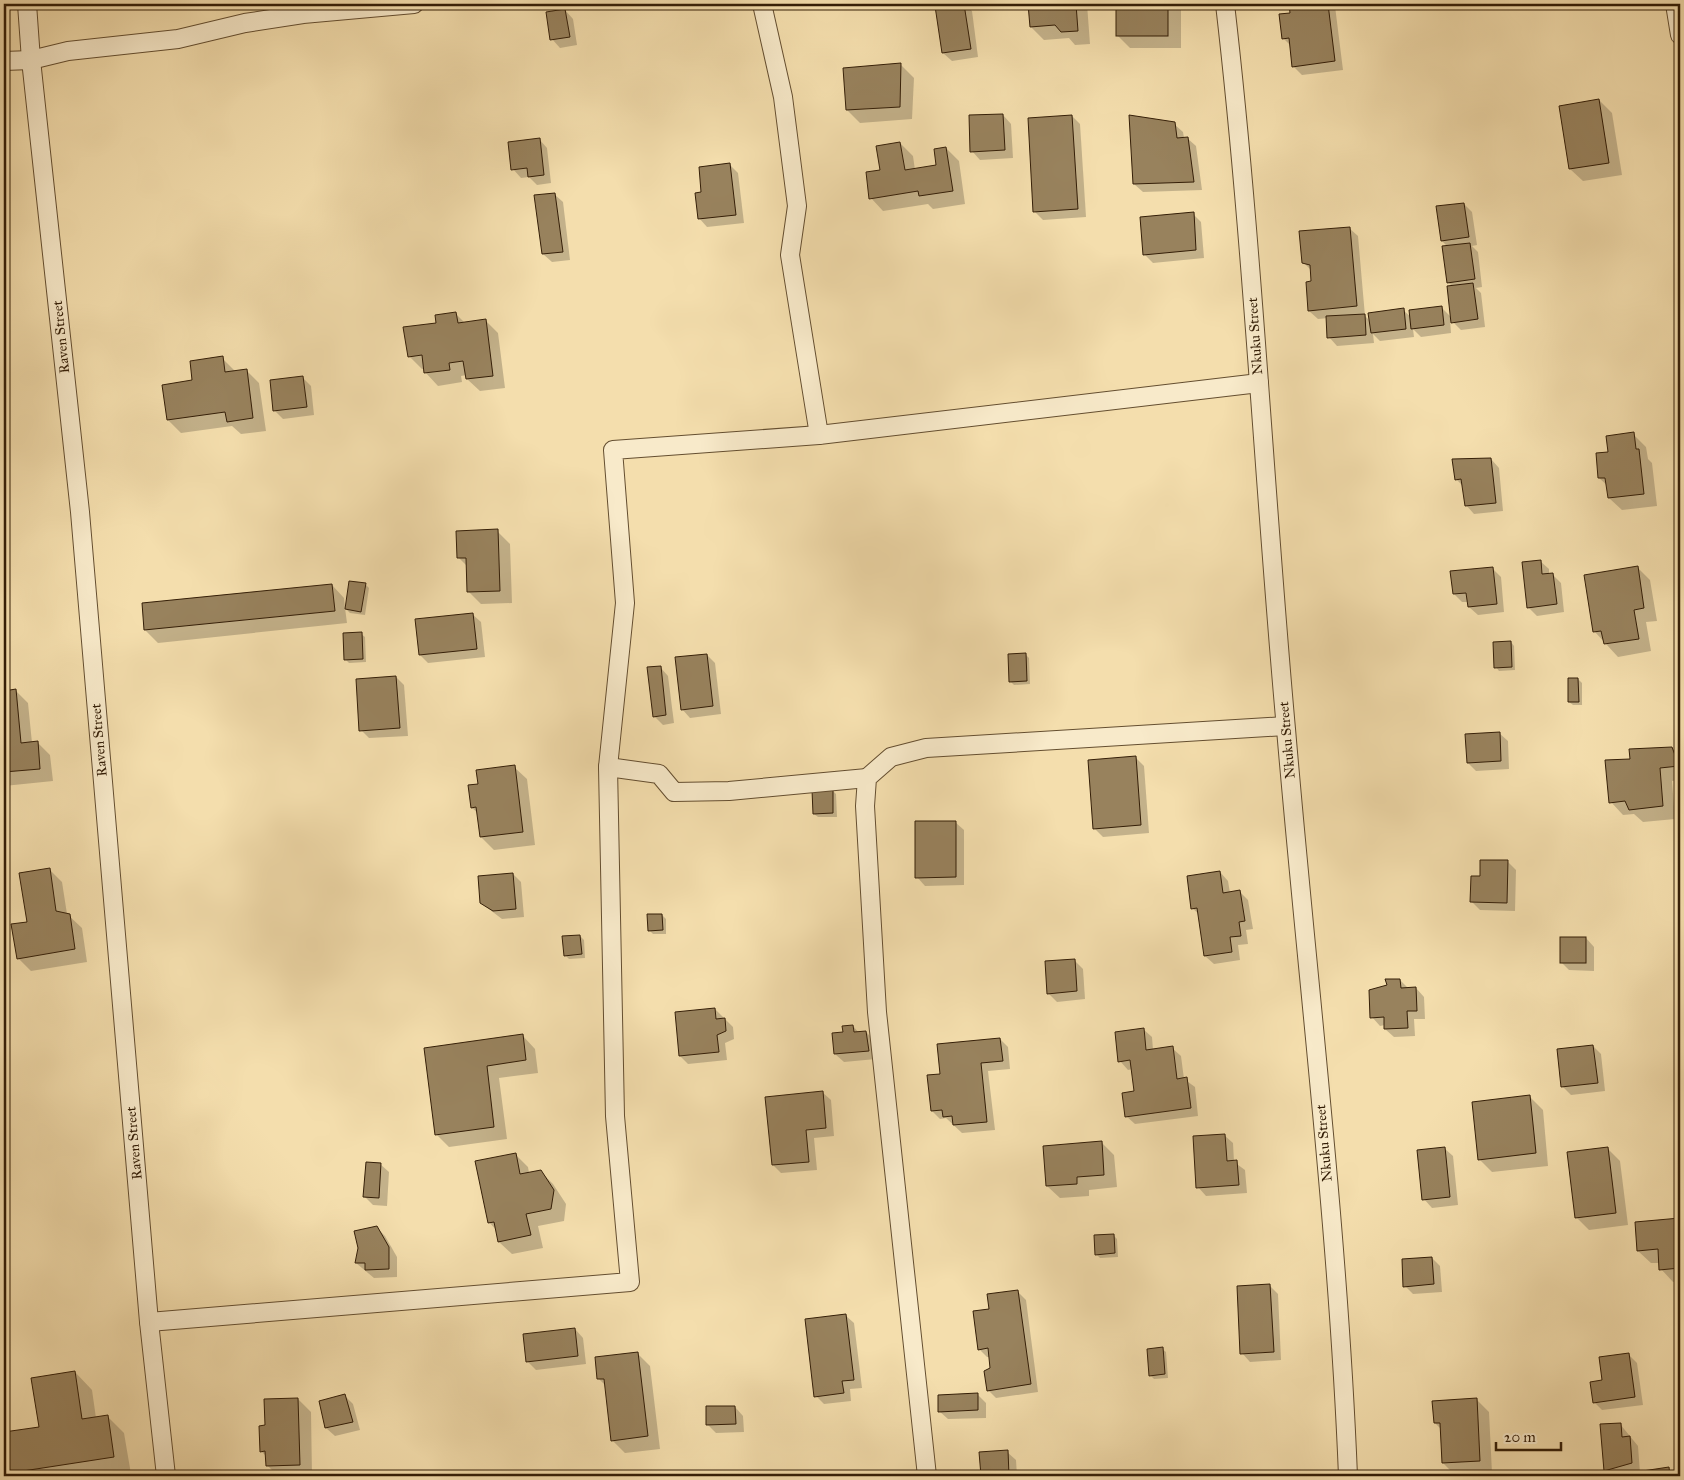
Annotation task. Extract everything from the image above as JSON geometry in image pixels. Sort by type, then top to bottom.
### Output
[{"type":"street","name":"Raven Street","points":[[28,4],[31,60],[80,512],[149,1322],[166,1476]]},
{"type":"street","points":[[4,62],[31,60],[68,51],[178,39],[245,23],[304,14],[414,4]]},
{"type":"street","points":[[762,4],[783,97],[797,206],[790,255],[819,435]]},
{"type":"street","name":"Nkuku Street","points":[[1225,4],[1239,120],[1285,726],[1343,1353],[1348,1476]]},
{"type":"street","points":[[1676,4],[1680,35]]},
{"type":"street","points":[[149,1322],[630,1282],[615,1116],[608,767],[625,603],[613,450],[819,435],[1259,383]]},
{"type":"street","points":[[608,767],[659,774],[674,792],[729,791],[867,778],[891,757],[926,748],[1285,726]]},
{"type":"street","points":[[867,778],[865,806],[877,1012],[927,1476]]},
{"type":"building","points":[[964,4],[971,49],[942,53],[935,6]]},
{"type":"building","points":[[1028,4],[1076,4],[1078,31],[1061,32],[1055,25],[1030,27]]},
{"type":"building","points":[[1116,4],[1168,4],[1168,36],[1116,36]]},
{"type":"building","points":[[1289,4],[1328,4],[1335,61],[1292,67],[1289,38],[1282,39],[1279,14],[1290,13]]},
{"type":"building","points":[[565,9],[570,37],[550,40],[546,12]]},
{"type":"building","points":[[901,63],[900,107],[846,110],[843,68]]},
{"type":"building","points":[[1599,99],[1609,163],[1569,169],[1559,106]]},
{"type":"building","points":[[1003,114],[1005,150],[970,152],[969,115]]},
{"type":"building","points":[[1072,115],[1078,209],[1033,212],[1028,118]]},
{"type":"building","points":[[1129,115],[1175,122],[1177,138],[1188,137],[1194,182],[1133,184]]},
{"type":"building","points":[[540,138],[544,175],[528,177],[527,168],[511,170],[508,142]]},
{"type":"building","points":[[900,142],[905,170],[936,165],[934,149],[946,147],[953,191],[919,196],[918,191],[869,199],[866,172],[880,170],[876,146]]},
{"type":"building","points":[[730,163],[736,215],[698,219],[695,193],[701,192],[699,167]]},
{"type":"building","points":[[555,193],[563,252],[542,254],[534,195]]},
{"type":"building","points":[[1464,203],[1469,237],[1441,241],[1436,206]]},
{"type":"building","points":[[1194,212],[1196,250],[1143,255],[1140,217]]},
{"type":"building","points":[[1350,227],[1357,306],[1308,311],[1306,282],[1311,281],[1310,265],[1302,263],[1299,231]]},
{"type":"building","points":[[1470,243],[1475,279],[1447,283],[1442,246]]},
{"type":"building","points":[[1473,283],[1478,319],[1451,323],[1447,286]]},
{"type":"building","points":[[1442,306],[1444,325],[1411,329],[1409,310]]},
{"type":"building","points":[[1404,308],[1406,329],[1371,333],[1368,313]]},
{"type":"building","points":[[456,312],[458,323],[486,319],[493,376],[466,379],[463,361],[449,363],[450,370],[424,373],[422,355],[408,357],[403,327],[436,323],[435,315]]},
{"type":"building","points":[[1365,314],[1366,335],[1327,338],[1326,316]]},
{"type":"building","points":[[223,356],[225,372],[247,369],[253,418],[227,422],[225,412],[167,420],[162,385],[192,380],[190,361]]},
{"type":"building","points":[[303,376],[307,407],[273,411],[270,380]]},
{"type":"building","points":[[1634,432],[1636,449],[1639,449],[1644,494],[1608,498],[1605,478],[1598,478],[1596,453],[1608,452],[1606,436]]},
{"type":"building","points":[[1491,458],[1496,503],[1465,506],[1461,479],[1455,480],[1452,459]]},
{"type":"building","points":[[498,529],[500,591],[467,592],[466,558],[457,558],[456,531]]},
{"type":"building","points":[[1541,560],[1542,574],[1553,573],[1557,604],[1527,608],[1522,562]]},
{"type":"building","points":[[1638,566],[1644,608],[1634,610],[1639,639],[1604,644],[1601,631],[1593,632],[1584,575]]},
{"type":"building","points":[[1493,567],[1497,604],[1468,607],[1466,593],[1453,594],[1450,571]]},
{"type":"building","points":[[349,581],[366,583],[361,612],[345,609]]},
{"type":"building","points":[[332,584],[335,611],[144,630],[142,603]]},
{"type":"building","points":[[473,613],[477,649],[419,655],[415,619]]},
{"type":"building","points":[[362,632],[363,659],[344,660],[343,633]]},
{"type":"building","points":[[1511,641],[1512,667],[1494,668],[1493,642]]},
{"type":"building","points":[[1026,653],[1027,681],[1009,682],[1008,654]]},
{"type":"building","points":[[707,654],[713,706],[681,710],[675,657]]},
{"type":"building","points":[[661,666],[666,715],[653,717],[647,667]]},
{"type":"building","points":[[396,676],[400,728],[359,731],[356,679]]},
{"type":"building","points":[[1568,678],[1578,678],[1579,702],[1568,702]]},
{"type":"building","points":[[16,689],[21,743],[38,741],[40,769],[4,772],[4,691]]},
{"type":"building","points":[[1500,732],[1501,761],[1467,763],[1465,734]]},
{"type":"building","points":[[1672,747],[1679,766],[1660,768],[1663,806],[1629,810],[1625,801],[1609,803],[1605,760],[1630,759],[1629,749]]},
{"type":"building","points":[[1136,756],[1141,825],[1093,829],[1088,760]]},
{"type":"building","points":[[515,765],[523,832],[480,837],[476,807],[471,808],[468,785],[478,784],[476,770]]},
{"type":"building","points":[[833,789],[833,813],[813,814],[812,790]]},
{"type":"building","points":[[915,821],[956,821],[956,877],[915,878]]},
{"type":"building","points":[[1480,860],[1508,860],[1507,903],[1470,902],[1471,876],[1480,876]]},
{"type":"building","points":[[50,868],[56,911],[70,914],[75,949],[17,959],[11,924],[27,922],[19,873]]},
{"type":"building","points":[[1220,871],[1223,893],[1240,890],[1245,921],[1239,922],[1241,936],[1230,937],[1232,952],[1204,956],[1197,908],[1191,909],[1187,876]]},
{"type":"building","points":[[513,873],[516,909],[493,911],[480,903],[478,876]]},
{"type":"building","points":[[647,914],[662,914],[663,930],[648,931]]},
{"type":"building","points":[[580,935],[582,954],[564,956],[562,936]]},
{"type":"building","points":[[1560,937],[1586,937],[1586,963],[1560,963]]},
{"type":"building","points":[[1075,959],[1077,991],[1047,994],[1045,961]]},
{"type":"building","points":[[1385,979],[1400,979],[1401,988],[1416,987],[1417,1011],[1407,1011],[1408,1028],[1384,1029],[1384,1017],[1370,1018],[1369,990],[1387,985]]},
{"type":"building","points":[[715,1008],[716,1019],[725,1018],[726,1031],[717,1035],[719,1052],[679,1056],[675,1012]]},
{"type":"building","points":[[853,1025],[854,1032],[866,1031],[869,1051],[834,1054],[832,1033],[843,1032],[842,1026]]},
{"type":"building","points":[[1144,1028],[1146,1050],[1173,1046],[1177,1079],[1187,1077],[1191,1108],[1125,1117],[1122,1093],[1134,1091],[1130,1060],[1118,1062],[1115,1032]]},
{"type":"building","points":[[523,1034],[526,1060],[487,1066],[494,1127],[435,1135],[424,1048]]},
{"type":"building","points":[[1000,1038],[1003,1061],[981,1063],[987,1122],[953,1125],[952,1116],[943,1117],[942,1110],[931,1111],[927,1075],[940,1074],[937,1044]]},
{"type":"building","points":[[1593,1045],[1598,1083],[1561,1087],[1557,1049]]},
{"type":"building","points":[[823,1091],[826,1128],[806,1130],[809,1162],[772,1165],[765,1097]]},
{"type":"building","points":[[1530,1095],[1536,1153],[1478,1160],[1472,1102]]},
{"type":"building","points":[[1225,1134],[1227,1161],[1237,1160],[1239,1185],[1196,1188],[1193,1136]]},
{"type":"building","points":[[1102,1141],[1104,1175],[1077,1177],[1077,1184],[1046,1186],[1043,1146]]},
{"type":"building","points":[[1445,1147],[1450,1197],[1422,1200],[1417,1150]]},
{"type":"building","points":[[1608,1147],[1616,1213],[1575,1218],[1567,1152]]},
{"type":"building","points":[[516,1153],[520,1174],[541,1170],[554,1190],[551,1209],[526,1214],[531,1235],[498,1242],[494,1222],[488,1223],[475,1161]]},
{"type":"building","points":[[366,1162],[381,1163],[379,1198],[363,1197]]},
{"type":"building","points":[[1680,1218],[1680,1268],[1659,1270],[1658,1249],[1637,1251],[1635,1222]]},
{"type":"building","points":[[377,1226],[389,1247],[389,1269],[365,1270],[365,1263],[355,1263],[358,1248],[354,1231]]},
{"type":"building","points":[[1114,1234],[1115,1253],[1095,1255],[1094,1235]]},
{"type":"building","points":[[1432,1257],[1434,1284],[1403,1287],[1402,1259]]},
{"type":"building","points":[[1270,1284],[1274,1352],[1240,1354],[1237,1286]]},
{"type":"building","points":[[1018,1290],[1031,1384],[987,1391],[984,1371],[990,1368],[988,1348],[978,1350],[973,1311],[989,1309],[987,1294]]},
{"type":"building","points":[[846,1314],[854,1380],[842,1381],[844,1393],[814,1397],[805,1319]]},
{"type":"building","points":[[575,1328],[578,1356],[526,1362],[523,1334]]},
{"type":"building","points":[[1163,1347],[1165,1374],[1149,1376],[1147,1349]]},
{"type":"building","points":[[638,1352],[648,1436],[611,1441],[604,1379],[597,1379],[595,1357]]},
{"type":"building","points":[[1629,1353],[1635,1397],[1593,1403],[1590,1382],[1602,1380],[1599,1357]]},
{"type":"building","points":[[75,1371],[82,1419],[108,1415],[114,1457],[10,1473],[4,1432],[39,1427],[31,1378]]},
{"type":"building","points":[[978,1393],[978,1410],[938,1412],[938,1395]]},
{"type":"building","points":[[345,1394],[353,1422],[325,1428],[319,1401]]},
{"type":"building","points":[[298,1398],[300,1465],[266,1466],[265,1451],[260,1452],[259,1426],[265,1425],[264,1399]]},
{"type":"building","points":[[1477,1398],[1480,1461],[1442,1463],[1440,1423],[1434,1423],[1432,1401]]},
{"type":"building","points":[[706,1406],[735,1406],[736,1424],[706,1425]]},
{"type":"building","points":[[1621,1423],[1622,1437],[1630,1436],[1632,1463],[1604,1471],[1600,1424]]},
{"type":"building","points":[[1008,1450],[1009,1476],[981,1476],[979,1452]]},
{"type":"building","points":[[1669,1467],[1670,1476],[1637,1476],[1636,1472]]}]
